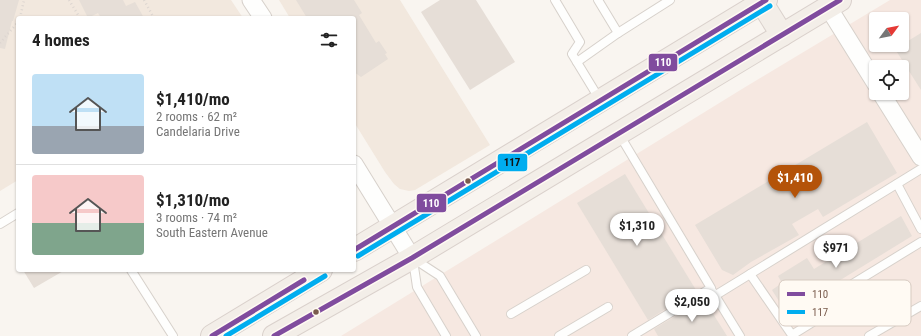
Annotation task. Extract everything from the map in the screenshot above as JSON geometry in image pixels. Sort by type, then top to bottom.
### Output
[{"type":"main road","points":[[356,249],[762,1],[782,35]]},
{"type":"main road","points":[[274,336],[412,258],[782,35],[831,2]]},
{"type":"main road","points":[[212,336],[318,272]]},
{"type":"street","points":[[252,0],[262,16]]},
{"type":"street","points":[[831,2],[869,71]]},
{"type":"street","points":[[886,100],[919,149]]},
{"type":"street","points":[[356,167],[412,258]]},
{"type":"lane","points":[[555,0],[580,42],[572,54],[600,101]]},
{"type":"lane","points":[[598,0],[618,33]]},
{"type":"lane","points":[[577,62],[618,33],[670,0]]},
{"type":"lane","points":[[619,133],[740,336]]},
{"type":"lane","points":[[716,296],[921,169]]},
{"type":"lane","points":[[897,184],[921,229]]},
{"type":"lane","points":[[0,224],[16,214]]},
{"type":"lane","points":[[859,280],[921,242]]},
{"type":"lane","points":[[412,258],[417,287],[446,336]]},
{"type":"lane","points":[[412,258],[440,276],[476,336]]},
{"type":"lane","points":[[510,314],[586,270]]},
{"type":"lane","points":[[132,272],[173,336]]},
{"type":"lane","points":[[750,274],[779,316]]},
{"type":"lane","points":[[632,336],[711,288]]},
{"type":"lane","points":[[911,312],[921,306]]},
{"type":"lane","points":[[559,336],[608,307]]},
{"type":"lane","points":[[786,326],[792,335],[806,326]]},
{"type":"lane","points":[[869,336],[886,326]]},
{"type":"path","points":[[20,16],[24,0]]},
{"type":"path","points":[[69,0],[79,16]]},
{"type":"path","points":[[144,0],[153,16]]},
{"type":"path","points":[[0,43],[16,24]]},
{"type":"shaded area","points":[[0,0],[231,0],[242,16],[16,16],[16,181],[0,191]]},
{"type":"shaded area","points":[[279,0],[400,0],[490,145],[415,190],[409,191],[400,189],[385,172],[356,125],[356,16],[289,16]]},
{"type":"shaded area","points":[[890,0],[921,0],[921,336],[341,336],[742,89],[869,13],[869,52],[909,52],[909,12],[870,12]]},
{"type":"building","points":[[0,0],[19,0],[5,49],[0,48]]},
{"type":"building","points":[[79,0],[123,0],[126,6],[135,2],[143,16],[100,16],[98,13],[92,16],[87,16]]},
{"type":"building","points":[[296,0],[354,0],[362,13],[359,15],[376,43],[379,41],[387,53],[385,54],[388,59],[361,77],[356,73],[356,16],[306,16]]},
{"type":"building","points":[[440,0],[476,0],[515,62],[470,90],[421,12]]},
{"type":"building","points":[[921,33],[921,90],[909,71],[909,60],[902,60],[897,52],[909,52],[909,40]]},
{"type":"building","points":[[867,122],[897,173],[823,217],[818,209],[792,224],[799,235],[751,262],[733,275],[722,270],[695,225]]},
{"type":"building","points":[[625,174],[696,290],[648,320],[577,203]]},
{"type":"building","points":[[901,216],[912,236],[840,280],[780,280],[778,276],[807,258],[814,269]]},
{"type":"building","points":[[24,272],[62,272],[34,288]]},
{"type":"building","points":[[779,285],[779,301],[772,290]]},
{"type":"building","points":[[702,300],[704,302],[705,301],[727,336],[658,336],[654,329]]},
{"type":"transit line","name":"110","points":[[356,249],[766,0]]},
{"type":"transit line","name":"110","points":[[274,336],[412,258],[840,0]]},
{"type":"transit line","name":"117","points":[[358,256],[770,6]]},
{"type":"transit line","name":"117","points":[[226,336],[325,276]]},
{"type":"transit line","name":"110","points":[[212,336],[304,280]]}]
